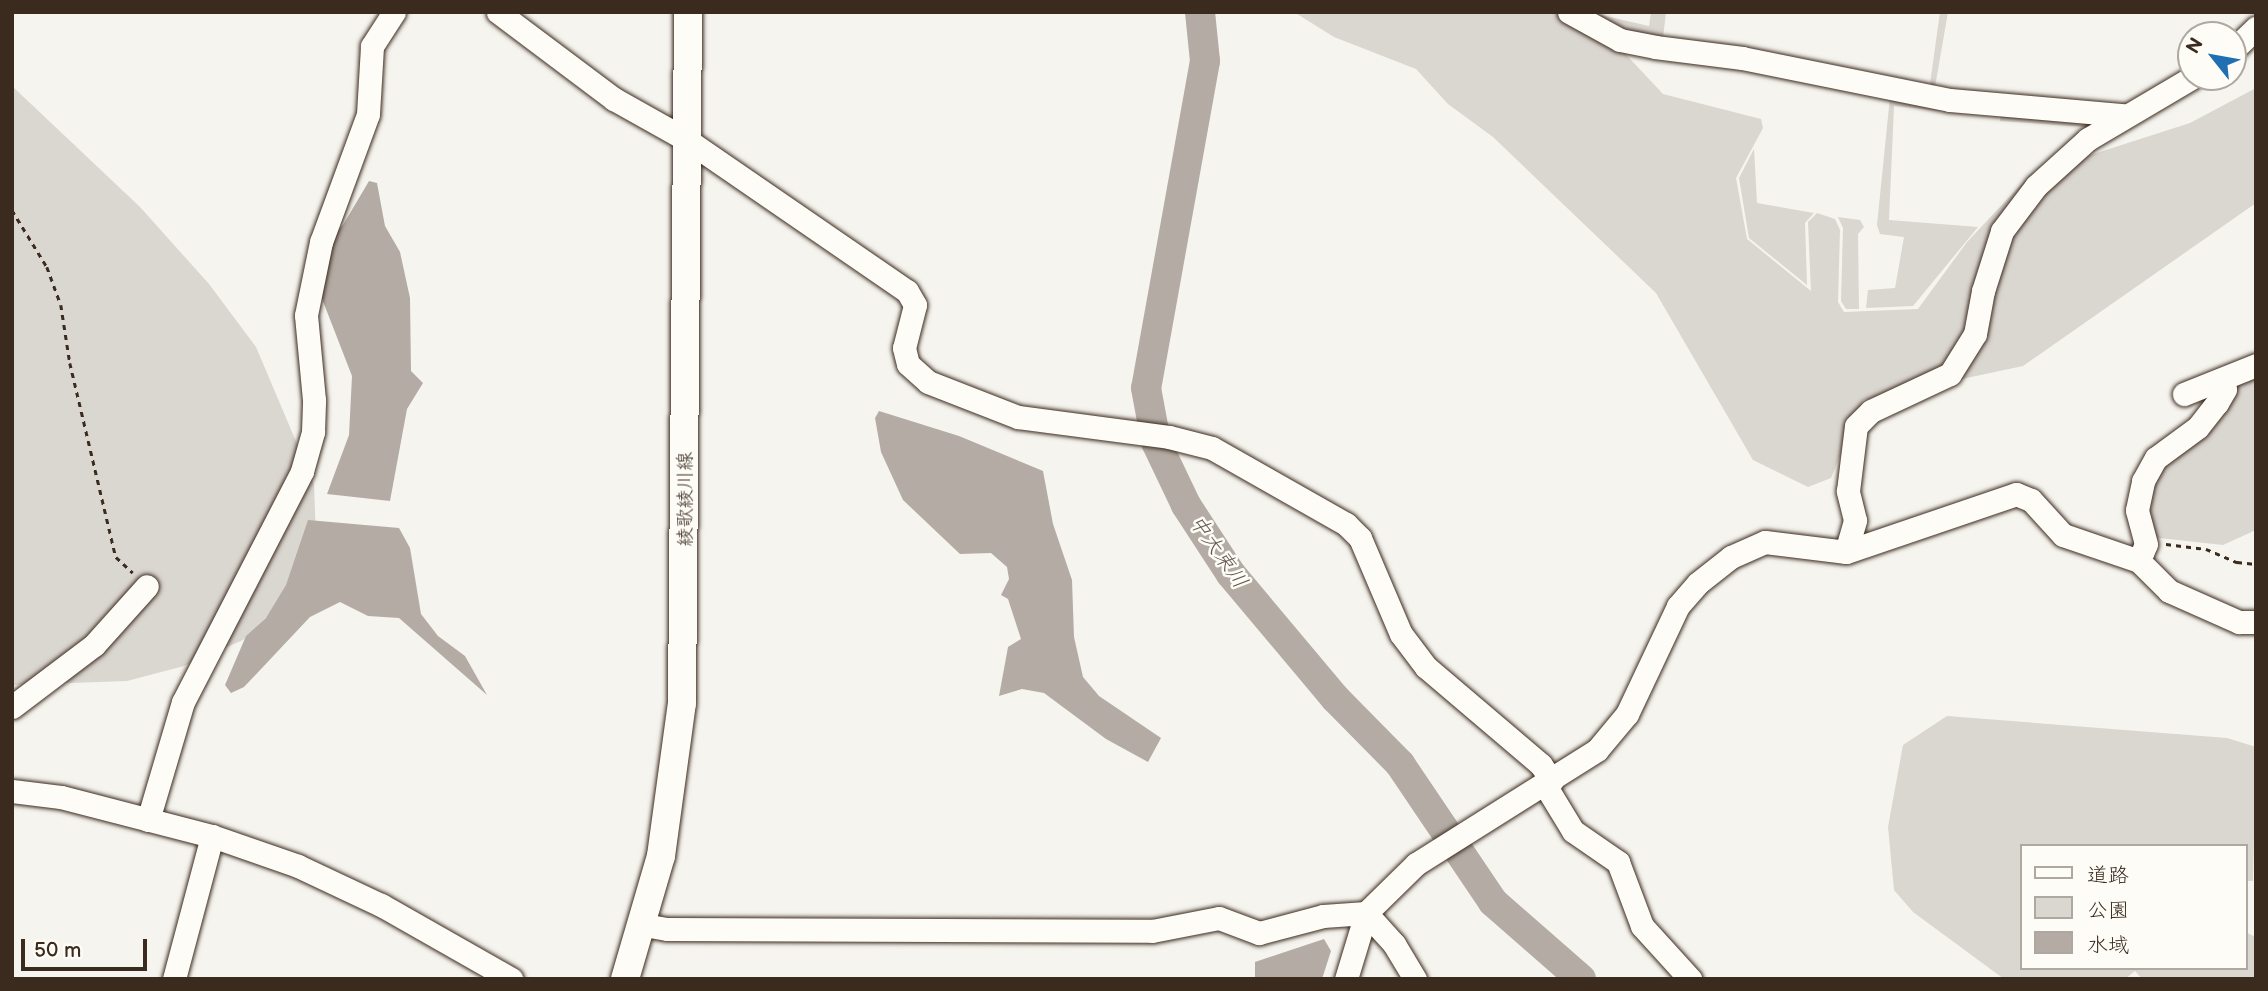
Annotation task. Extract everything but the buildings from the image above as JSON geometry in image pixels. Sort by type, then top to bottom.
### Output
[{"type":"main road","name":"綾歌綾川線","points":[[625,979],[644,925],[671,800],[682,703],[688,12]]},
{"type":"street","points":[[148,820],[183,702],[302,471],[313,432],[314,400],[306,315],[321,242],[368,114],[372,46],[394,12]]},
{"type":"street","points":[[498,12],[614,99],[687,141],[907,290],[915,305],[904,348],[908,364],[928,382],[1018,417],[1169,437],[1212,448],[1346,524],[1360,538],[1401,634],[1426,667],[1541,765],[1573,831],[1618,862],[1642,926],[1690,979]]},
{"type":"street","points":[[1569,12],[1620,40],[1655,47],[1755,60],[1950,100],[2123,115]]},
{"type":"street","points":[[1846,552],[1855,520],[1848,491],[1856,426],[1871,411],[1950,374],[1975,334],[1983,291],[2002,231],[2036,186],[2088,139],[2123,115],[2177,86]]},
{"type":"street","points":[[2184,394],[2256,365]]},
{"type":"street","points":[[2221,380],[2225,389],[2217,403],[2198,427],[2156,458],[2143,481],[2137,510],[2142,552],[2169,592],[2239,622],[2256,622]]},
{"type":"street","points":[[1346,979],[1366,913],[1457,836],[1549,783],[1597,750],[1627,714],[1678,606],[1731,557],[1765,542],[1846,552],[2016,494],[2031,500],[2063,534],[2142,552]]},
{"type":"street","points":[[12,707],[94,645],[147,586]]},
{"type":"street","points":[[12,791],[61,797],[212,836],[298,866],[381,905],[511,979]]},
{"type":"street","points":[[174,979],[212,836]]},
{"type":"street","points":[[644,925],[739,930],[1139,931],[1219,918],[1259,933],[1323,916],[1366,913]]},
{"type":"street","points":[[1366,913],[1394,944],[1415,979]]},
{"type":"path","points":[[12,209],[47,267],[61,305],[70,363],[116,557],[147,586]]},
{"type":"path","points":[[2142,552],[2206,549],[2237,562],[2256,564]]},
{"type":"green space","points":[[1294,12],[1555,12],[1618,46],[1663,94],[1761,119],[1763,128],[1736,178],[1747,239],[1811,291],[1808,222],[1817,213],[1835,219],[1840,230],[1838,302],[1844,312],[1918,309],[1967,242],[2031,174],[2190,123],[2256,88],[2256,203],[2023,366],[1863,400],[1831,478],[1808,487],[1753,460],[1656,293],[1493,137],[1448,104],[1416,69],[1334,37]]},
{"type":"green space","points":[[1588,12],[1649,26],[1651,12],[1666,12],[1663,38],[1624,30]]},
{"type":"green space","points":[[1940,12],[1948,12],[1935,87],[1930,84]]},
{"type":"green space","points":[[12,86],[140,207],[209,284],[256,347],[314,484],[316,540],[293,591],[243,640],[184,666],[127,681],[12,685]]},
{"type":"green space","points":[[1890,97],[1954,112],[1894,106],[1889,220],[1978,227],[1913,306],[1866,308],[1868,290],[1895,288],[1904,237],[1880,234],[1877,225]]},
{"type":"green space","points":[[2001,113],[2089,121],[2086,127],[2000,121]]},
{"type":"green space","points":[[1754,149],[1757,203],[1814,213],[1805,223],[1807,285],[1749,238],[1739,178]]},
{"type":"green space","points":[[1838,217],[1860,220],[1864,227],[1858,234],[1859,309],[1846,309],[1841,301],[1843,228]]},
{"type":"green space","points":[[2256,377],[2256,530],[2223,545],[2150,537],[2147,502],[2156,475],[2190,446],[2234,385]]},
{"type":"green space","points":[[1947,716],[2227,738],[2256,747],[2253,881],[2247,881],[2247,844],[2020,844],[2020,970],[2247,970],[2247,933],[2256,937],[2256,979],[2142,979],[2135,971],[2125,979],[2004,979],[1913,912],[1894,890],[1888,827],[1903,745]]},
{"type":"water","points":[[369,181],[377,183],[385,226],[400,252],[410,298],[411,371],[423,383],[407,409],[390,501],[327,494],[349,435],[352,376],[319,291],[328,240],[343,225]]},
{"type":"water","points":[[879,411],[959,436],[1043,471],[1053,524],[1072,580],[1074,637],[1083,677],[1099,696],[1161,738],[1148,762],[1106,739],[1044,693],[1022,689],[999,696],[1008,647],[1021,639],[1008,599],[1001,595],[1009,579],[1007,567],[991,553],[960,554],[903,500],[881,452],[875,418]]},
{"type":"water","points":[[308,520],[399,528],[410,548],[421,614],[438,636],[465,656],[487,695],[399,618],[368,616],[340,602],[310,617],[244,687],[231,693],[225,685],[246,636],[266,618],[286,585]]},
{"type":"water","points":[[1324,939],[1331,951],[1322,979],[1255,979],[1255,962]]},
{"type":"waterway","name":"中大束川","points":[[1200,12],[1205,61],[1146,388],[1156,442],[1186,505],[1231,574],[1335,698],[1400,764],[1493,902],[1581,979]]}]
